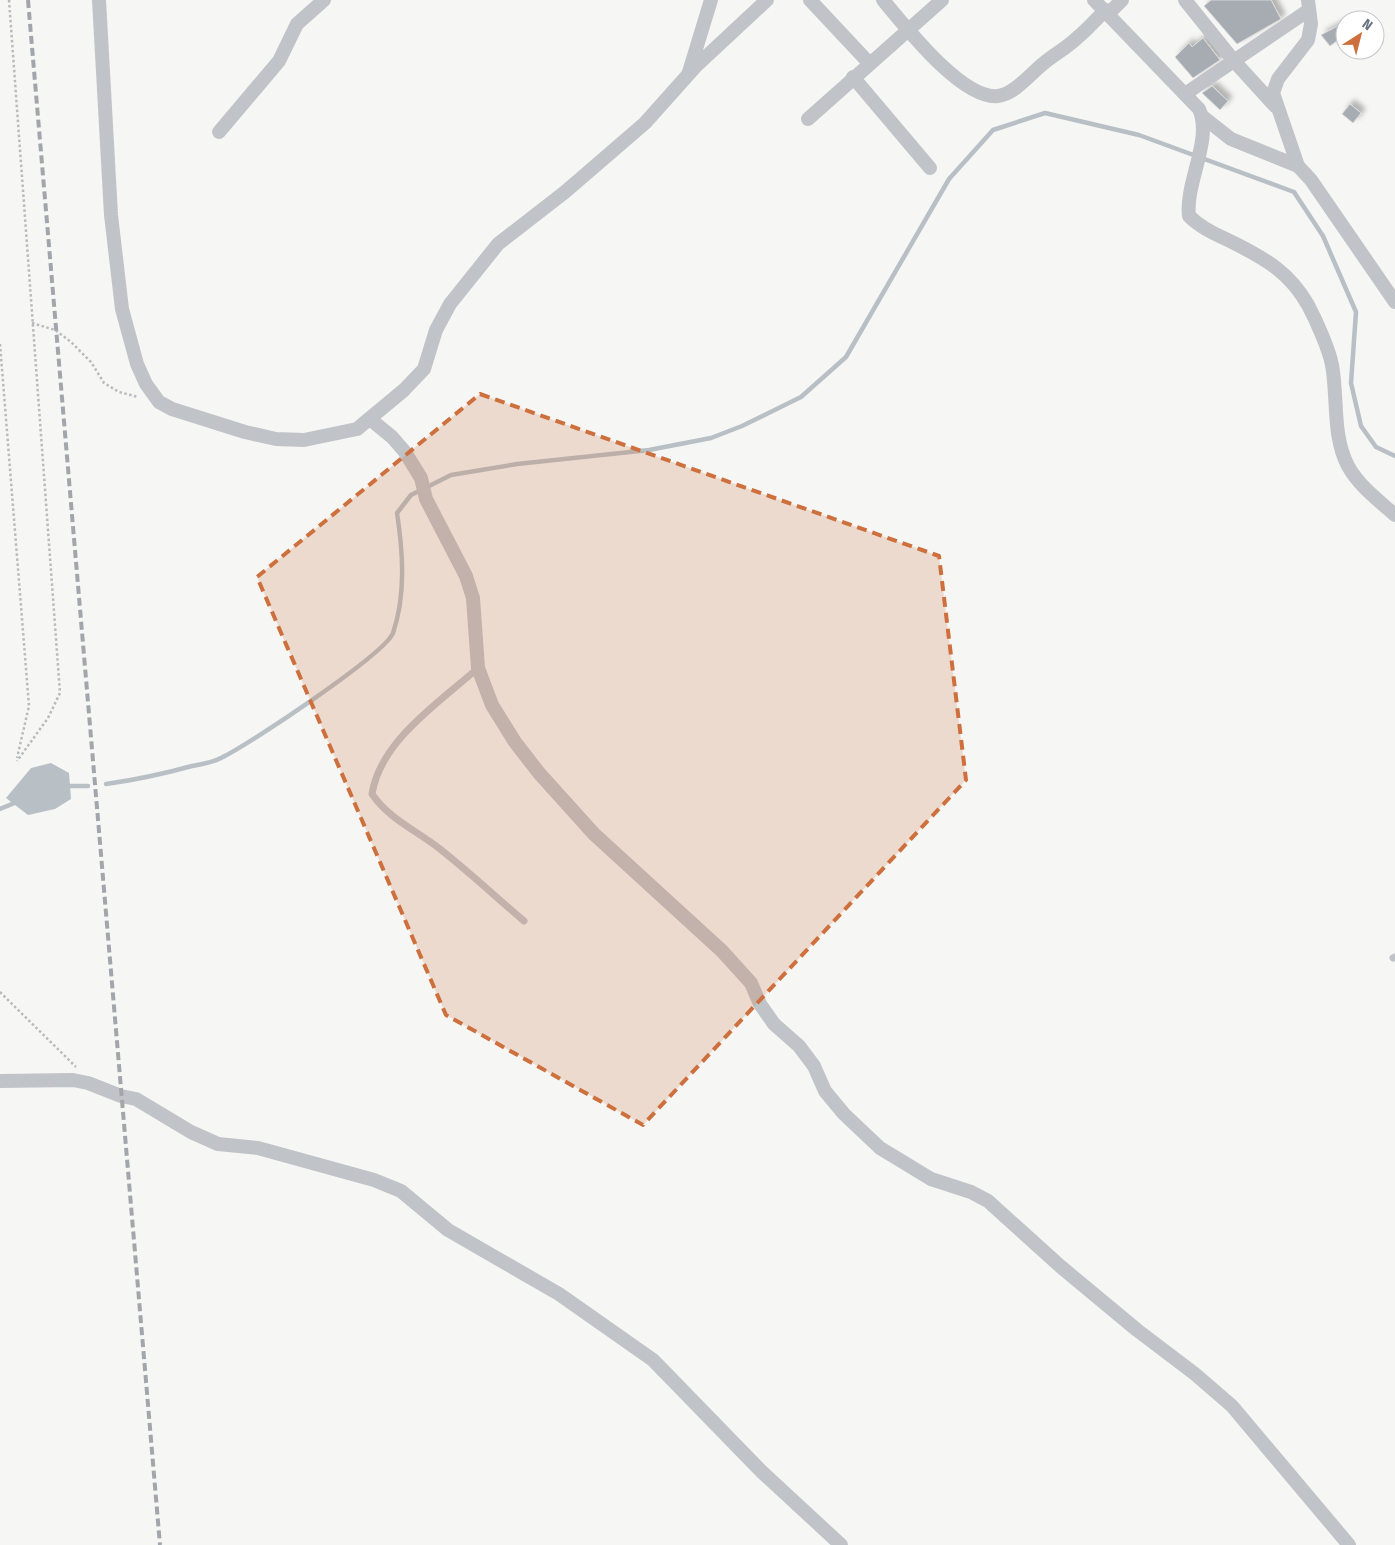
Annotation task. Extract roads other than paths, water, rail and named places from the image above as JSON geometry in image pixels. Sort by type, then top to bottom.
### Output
[{"type":"street","points":[[99,0],[107,169],[122,309],[137,364],[146,384],[159,402],[172,409],[276,439],[304,440],[357,429],[404,390],[424,369],[436,330],[450,304],[498,244],[565,192],[645,123],[688,75],[767,0]]},
{"type":"street","points":[[688,75],[711,0]]},
{"type":"street","points":[[810,0],[869,64]]},
{"type":"street","points":[[883,0],[940,65],[984,96],[998,96],[1009,93],[1122,0]]},
{"type":"street","points":[[808,119],[942,0]]},
{"type":"street","points":[[1094,0],[1199,109],[1203,117],[1231,139],[1298,166],[1312,180],[1395,302]]},
{"type":"street","points":[[1185,0],[1234,61],[1276,108]]},
{"type":"street","points":[[219,132],[279,61],[297,24],[319,1]]},
{"type":"street","points":[[1185,94],[1234,61],[1309,5]]},
{"type":"street","points":[[1298,166],[1276,108],[1273,93],[1278,79],[1308,40],[1310,24],[1309,5]]},
{"type":"street","points":[[854,77],[930,168]]},
{"type":"street","points":[[1203,117],[1201,143],[1187,204],[1189,216],[1208,231],[1258,255],[1287,274],[1308,305],[1332,364],[1336,409],[1342,447],[1347,464],[1357,480],[1395,515]]},
{"type":"street","points":[[370,419],[398,445],[421,478],[426,499],[466,576],[473,598],[478,668],[492,705],[515,742],[539,773],[594,834],[722,951],[751,983],[760,1004],[774,1024],[799,1046],[814,1066],[824,1091],[844,1114],[880,1148],[906,1166],[931,1179],[971,1192],[996,1206],[1067,1271],[1137,1330],[1202,1380],[1232,1406],[1349,1545]]},
{"type":"street","points":[[0,1081],[73,1080],[88,1082],[121,1096],[136,1099],[191,1132],[218,1144],[258,1148],[355,1174],[401,1191],[448,1230],[559,1294],[653,1360],[762,1472],[841,1545]]},
{"type":"lane","points":[[478,668],[399,739],[384,760],[375,780],[372,794],[381,806],[398,822],[439,848],[524,921]]},
{"type":"waterway","points":[[106,784],[160,774],[221,758],[314,699],[342,679],[384,644],[393,633],[402,589],[402,558],[397,513],[411,495],[451,475],[517,464],[649,450],[711,438],[742,426],[801,397],[846,357],[949,179],[993,130],[1045,113],[1139,135],[1294,192],[1323,236],[1356,312],[1351,383],[1361,426],[1376,447],[1395,456]]},
{"type":"waterway","points":[[65,786],[88,786]]},
{"type":"waterway","points":[[0,809],[17,802]]},
{"type":"railway","points":[[28,0],[160,1545]]}]
